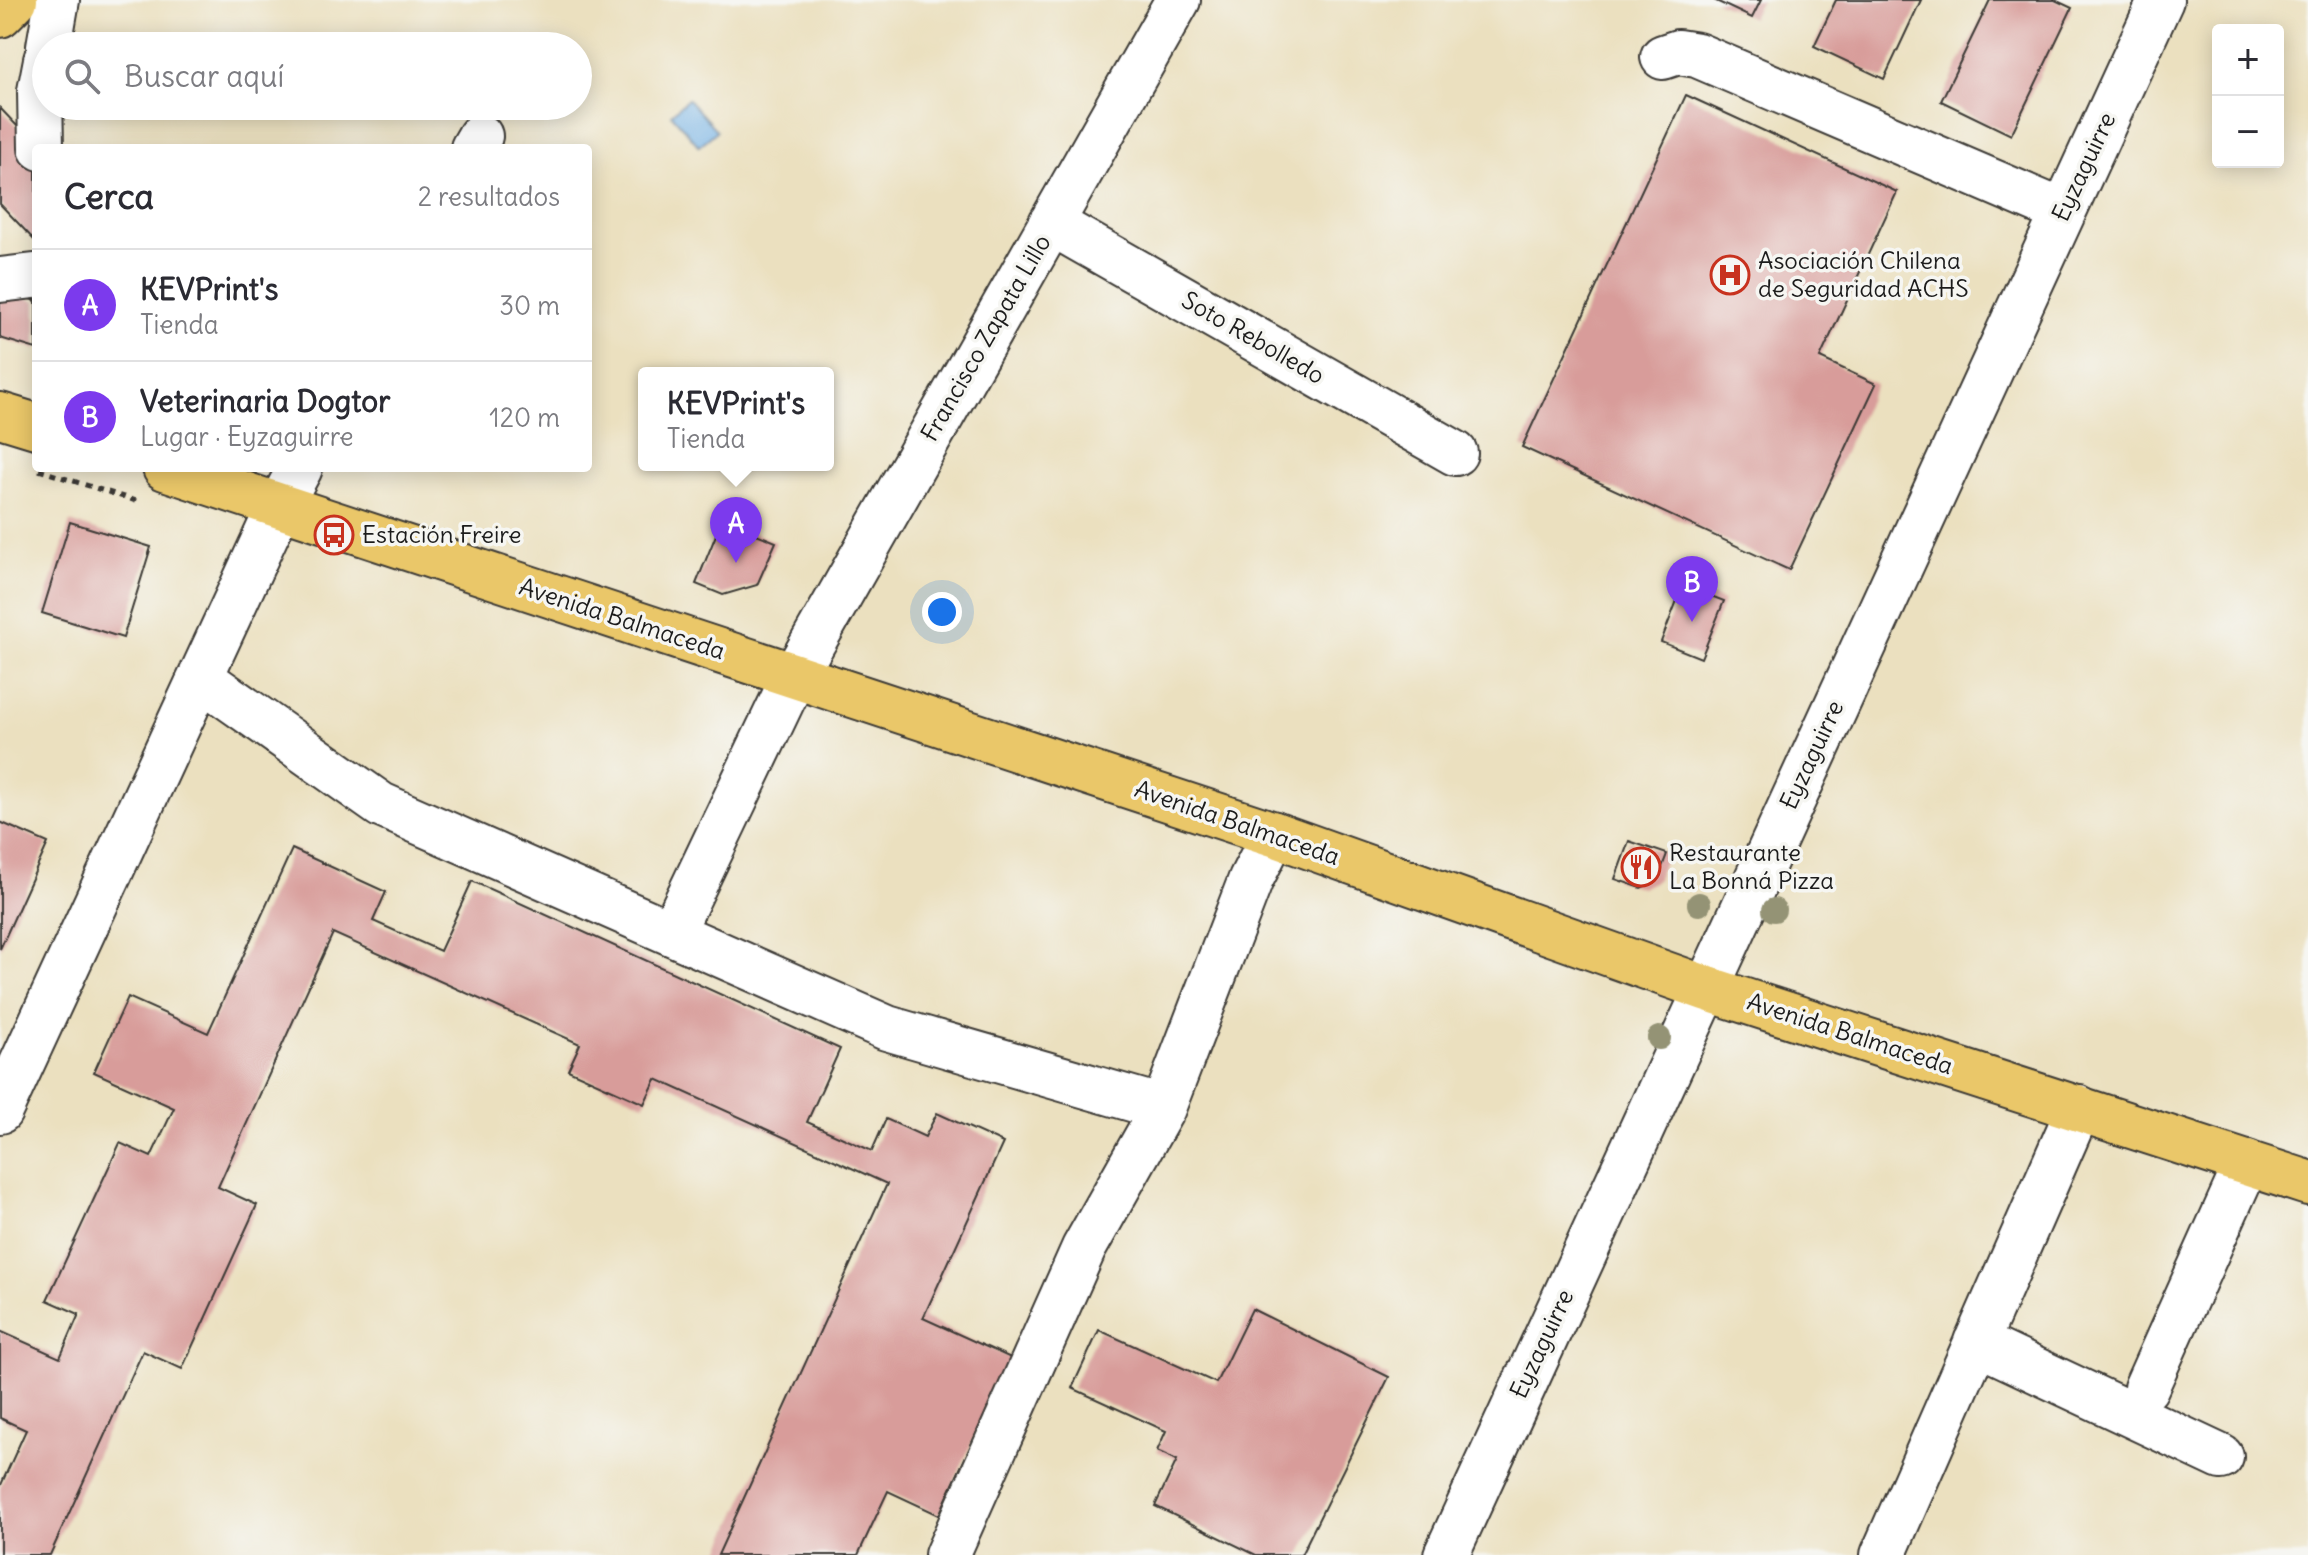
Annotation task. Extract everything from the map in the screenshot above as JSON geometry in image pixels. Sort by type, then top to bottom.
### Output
[{"type":"main road","points":[[0,15],[15,0]]},
{"type":"main road","points":[[0,415],[32,445]]},
{"type":"main road","name":"Avenida Balmaceda","points":[[156,486],[290,487],[794,676],[1274,834],[1705,988],[2308,1183]]},
{"type":"street","points":[[51,32],[57,0]]},
{"type":"street","name":"Francisco Zapata Lillo","points":[[672,932],[794,676],[1178,0]]},
{"type":"street","name":"Eyzaguirre","points":[[1446,1555],[2161,0]]},
{"type":"street","points":[[1663,57],[1678,52],[1697,55],[2063,212]]},
{"type":"street","points":[[41,120],[41,144]]},
{"type":"street","name":"Soto Rebolledo","points":[[1051,223],[1455,453]]},
{"type":"street","points":[[0,1111],[290,487]]},
{"type":"street","points":[[201,678],[381,805],[887,1028],[1163,1108]]},
{"type":"street","points":[[947,1555],[1084,1248],[1163,1108],[1251,879],[1274,834]]},
{"type":"street","points":[[1883,1555],[2079,1108]]},
{"type":"street","points":[[2146,1388],[2247,1163]]},
{"type":"street","points":[[1976,1342],[2221,1457]]},
{"type":"path","points":[[113,472],[156,486]]},
{"type":"water","points":[[688,99],[717,131],[699,146],[671,114]]},
{"type":"building","points":[[1714,0],[1761,0],[1752,18]]},
{"type":"building","points":[[1836,0],[1921,0],[1884,79],[1814,46]]},
{"type":"building","points":[[1990,0],[2055,0],[2072,8],[2011,135],[1941,101]]},
{"type":"building","name":"Asociación Chilena de Seguridad ACHS","points":[[1686,95],[1897,192],[1820,358],[1876,384],[1789,570],[1522,447]]},
{"type":"building","points":[[0,108],[34,144],[32,238],[0,204]]},
{"type":"building","points":[[0,290],[32,300],[32,348],[0,338]]},
{"type":"building","points":[[722,520],[776,542],[757,585],[723,595],[696,584]]},
{"type":"building","points":[[70,522],[151,547],[123,638],[42,613]]},
{"type":"building","points":[[1683,585],[1724,601],[1701,658],[1661,642]]},
{"type":"building","points":[[0,822],[48,843],[0,949]]},
{"type":"building","name":"Restaurante La Bonná Pizza","points":[[1629,841],[1667,854],[1657,880],[1641,888],[1615,879]]},
{"type":"building","points":[[292,849],[386,892],[373,921],[440,951],[472,881],[840,1049],[807,1122],[872,1151],[886,1119],[925,1137],[937,1113],[1003,1143],[923,1318],[1011,1358],[939,1515],[888,1491],[858,1555],[718,1555],[887,1184],[656,1079],[644,1104],[568,1070],[580,1044],[333,933],[218,1187],[257,1205],[182,1369],[143,1351],[50,1555],[0,1555],[0,1487],[26,1430],[0,1418],[0,1331],[60,1358],[79,1314],[47,1300],[120,1143],[151,1157],[174,1108],[94,1072],[128,997],[208,1033]]},
{"type":"building","points":[[1252,1309],[1389,1377],[1301,1555],[1256,1555],[1155,1506],[1177,1460],[1157,1451],[1166,1431],[1072,1388],[1099,1330],[1216,1383]]},
{"type":"place","name":"Asociación Chilena de Seguridad ACHS","points":[[1730,275]]},
{"type":"place","name":"Estación Freire","points":[[334,535]]},
{"type":"place","name":"KEVPrint's","points":[[736,563]]},
{"type":"place","name":"Veterinaria Dogtor","points":[[1692,622]]},
{"type":"place","name":"Restaurante La Bonná Pizza","points":[[1641,867]]}]
